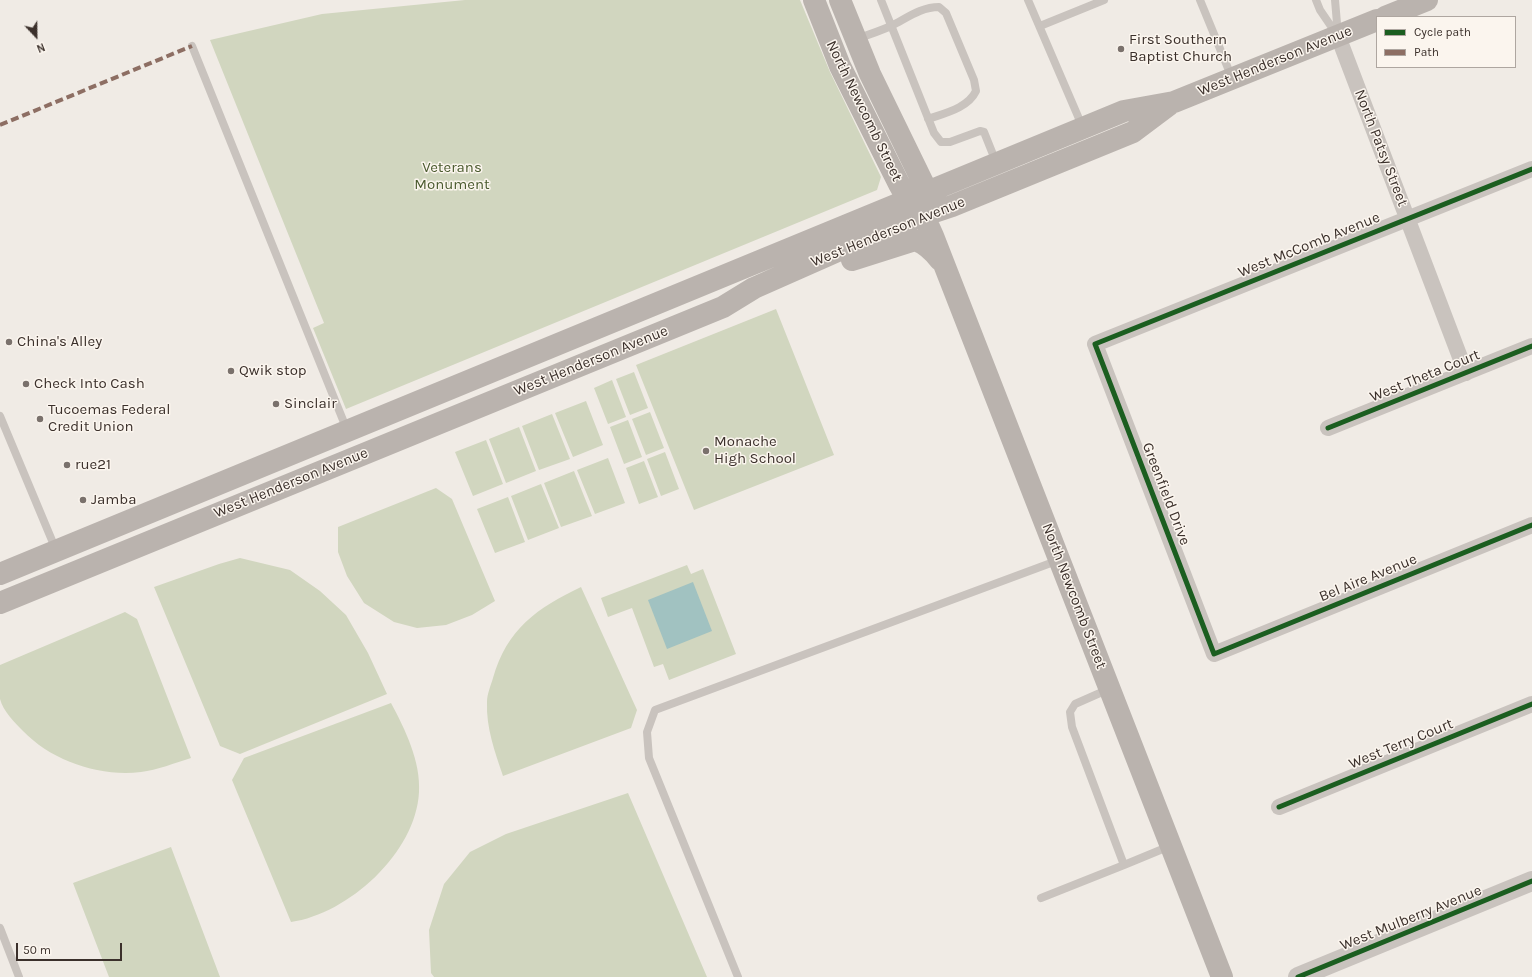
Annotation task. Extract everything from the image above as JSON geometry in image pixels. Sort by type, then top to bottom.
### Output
[{"type":"main road","name":"North Newcomb Street","points":[[814,0],[840,66],[917,195]]},
{"type":"main road","points":[[826,0],[837,25],[856,39]]},
{"type":"main road","name":"North Newcomb Street","points":[[840,0],[1222,977]]},
{"type":"main road","points":[[1387,16],[1427,0]]},
{"type":"main road","name":"West Henderson Avenue","points":[[0,574],[1124,111],[1174,102],[1376,20]]},
{"type":"main road","name":"West Henderson Avenue","points":[[0,603],[723,307],[754,288],[901,223],[952,206],[1133,132],[1174,102]]},
{"type":"main road","points":[[723,307],[908,240],[922,242],[933,250],[945,267]]},
{"type":"main road","points":[[367,452],[373,437],[390,426],[423,411],[456,400],[486,383],[501,367]]},
{"type":"main road","points":[[186,526],[199,511],[338,450],[345,441],[347,430]]},
{"type":"main road","points":[[0,588],[4,586],[27,563]]},
{"type":"street","name":"North Patsy Street","points":[[1338,36],[1466,373]]},
{"type":"street","name":"West McComb Avenue","points":[[1095,344],[1532,169]]},
{"type":"street","name":"Greenfield Drive","points":[[1095,344],[1214,654]]},
{"type":"street","name":"West Theta Court","points":[[1328,428],[1532,346]]},
{"type":"street","name":"Bel Aire Avenue","points":[[1214,654],[1530,530]]},
{"type":"street","name":"West Terry Court","points":[[1279,807],[1532,704]]},
{"type":"street","name":"West Mulberry Avenue","points":[[1298,977],[1532,881]]},
{"type":"lane","points":[[881,0],[934,133],[941,142],[950,142],[980,131],[984,132],[996,163]]},
{"type":"lane","points":[[1028,0],[1083,128]]},
{"type":"lane","points":[[1040,26],[1104,0]]},
{"type":"lane","points":[[1200,0],[1232,79]]},
{"type":"lane","points":[[1316,0],[1320,10],[1338,36]]},
{"type":"lane","points":[[1335,0],[1338,36]]},
{"type":"lane","points":[[856,39],[891,26],[910,14],[932,7],[939,7],[946,13],[974,80],[976,91],[973,99],[957,108],[928,119]]},
{"type":"lane","points":[[192,46],[347,430]]},
{"type":"lane","points":[[0,416],[56,551]]},
{"type":"lane","points":[[738,977],[649,758],[647,732],[655,710],[1060,560]]},
{"type":"lane","points":[[1110,688],[1076,704],[1070,712],[1072,727],[1124,864]]},
{"type":"lane","points":[[1041,898],[1171,846]]},
{"type":"lane","points":[[0,928],[19,977]]},
{"type":"green space","name":"Veterans Monument","points":[[465,0],[800,0],[830,72],[881,177],[877,190],[346,409],[313,328],[324,323],[210,40],[322,14]]},
{"type":"green space","points":[[776,309],[834,455],[694,510],[636,365]]},
{"type":"green space","points":[[634,372],[648,408],[630,415],[616,379]]},
{"type":"green space","points":[[612,380],[626,417],[608,424],[594,388]]},
{"type":"green space","points":[[586,401],[603,445],[573,457],[555,413]]},
{"type":"green space","points":[[650,412],[664,448],[646,455],[632,419]]},
{"type":"green space","points":[[552,414],[570,459],[539,470],[522,426]]},
{"type":"green space","points":[[628,420],[642,457],[624,464],[610,427]]},
{"type":"green space","points":[[519,427],[536,471],[506,483],[489,439]]},
{"type":"green space","points":[[486,440],[503,484],[473,496],[455,452]]},
{"type":"green space","points":[[665,452],[679,489],[661,496],[647,459]]},
{"type":"green space","points":[[608,458],[625,503],[595,514],[577,470]]},
{"type":"green space","points":[[644,461],[658,497],[639,504],[626,468]]},
{"type":"green space","points":[[574,471],[592,516],[561,527],[544,483]]},
{"type":"green space","points":[[541,484],[559,528],[528,540],[511,496]]},
{"type":"green space","points":[[436,488],[452,499],[495,601],[472,615],[446,625],[417,628],[394,622],[364,603],[347,576],[338,552],[338,527]]},
{"type":"green space","points":[[508,497],[525,542],[495,553],[477,509]]},
{"type":"green space","points":[[240,558],[290,570],[320,591],[346,615],[368,653],[387,694],[240,754],[220,746],[154,587]]},
{"type":"green space","points":[[687,565],[691,574],[703,569],[736,654],[669,680],[663,664],[654,667],[632,608],[608,617],[601,598]]},
{"type":"green space","points":[[581,587],[637,710],[631,728],[503,776],[492,740],[487,712],[488,693],[499,661],[506,646],[515,633],[526,622],[551,603]]},
{"type":"green space","points":[[125,612],[137,619],[191,758],[153,770],[125,773],[109,772],[77,765],[48,751],[35,742],[6,712],[0,699],[0,665]]},
{"type":"green space","points":[[391,703],[411,746],[415,758],[419,781],[419,792],[415,815],[406,837],[392,858],[375,877],[356,893],[335,907],[313,917],[291,922],[232,780],[244,758]]},
{"type":"green space","points":[[628,793],[707,977],[434,977],[431,973],[429,930],[444,884],[470,852],[506,834]]},
{"type":"green space","points":[[171,847],[220,977],[109,977],[73,883]]},
{"type":"water","points":[[693,582],[712,631],[667,649],[648,600]]},
{"type":"marked path","points":[[0,125],[192,46]]},
{"type":"cycle path","points":[[1532,169],[1095,344],[1214,654],[1532,525]]},
{"type":"cycle path","points":[[1328,428],[1532,346]]},
{"type":"cycle path","points":[[1279,807],[1532,704]]},
{"type":"cycle path","points":[[1298,977],[1532,881]]},
{"type":"place","name":"First Southern Baptist Church","points":[[1121,49]]},
{"type":"place","name":"China's Alley","points":[[9,342]]},
{"type":"place","name":"Qwik stop","points":[[231,371]]},
{"type":"place","name":"Check Into Cash","points":[[26,384]]},
{"type":"place","name":"Sinclair","points":[[276,404]]},
{"type":"place","name":"Tucoemas Federal Credit Union","points":[[40,419]]},
{"type":"place","name":"Monache High School","points":[[706,451]]},
{"type":"place","name":"rue21","points":[[67,465]]},
{"type":"place","name":"Jamba","points":[[83,500]]}]
